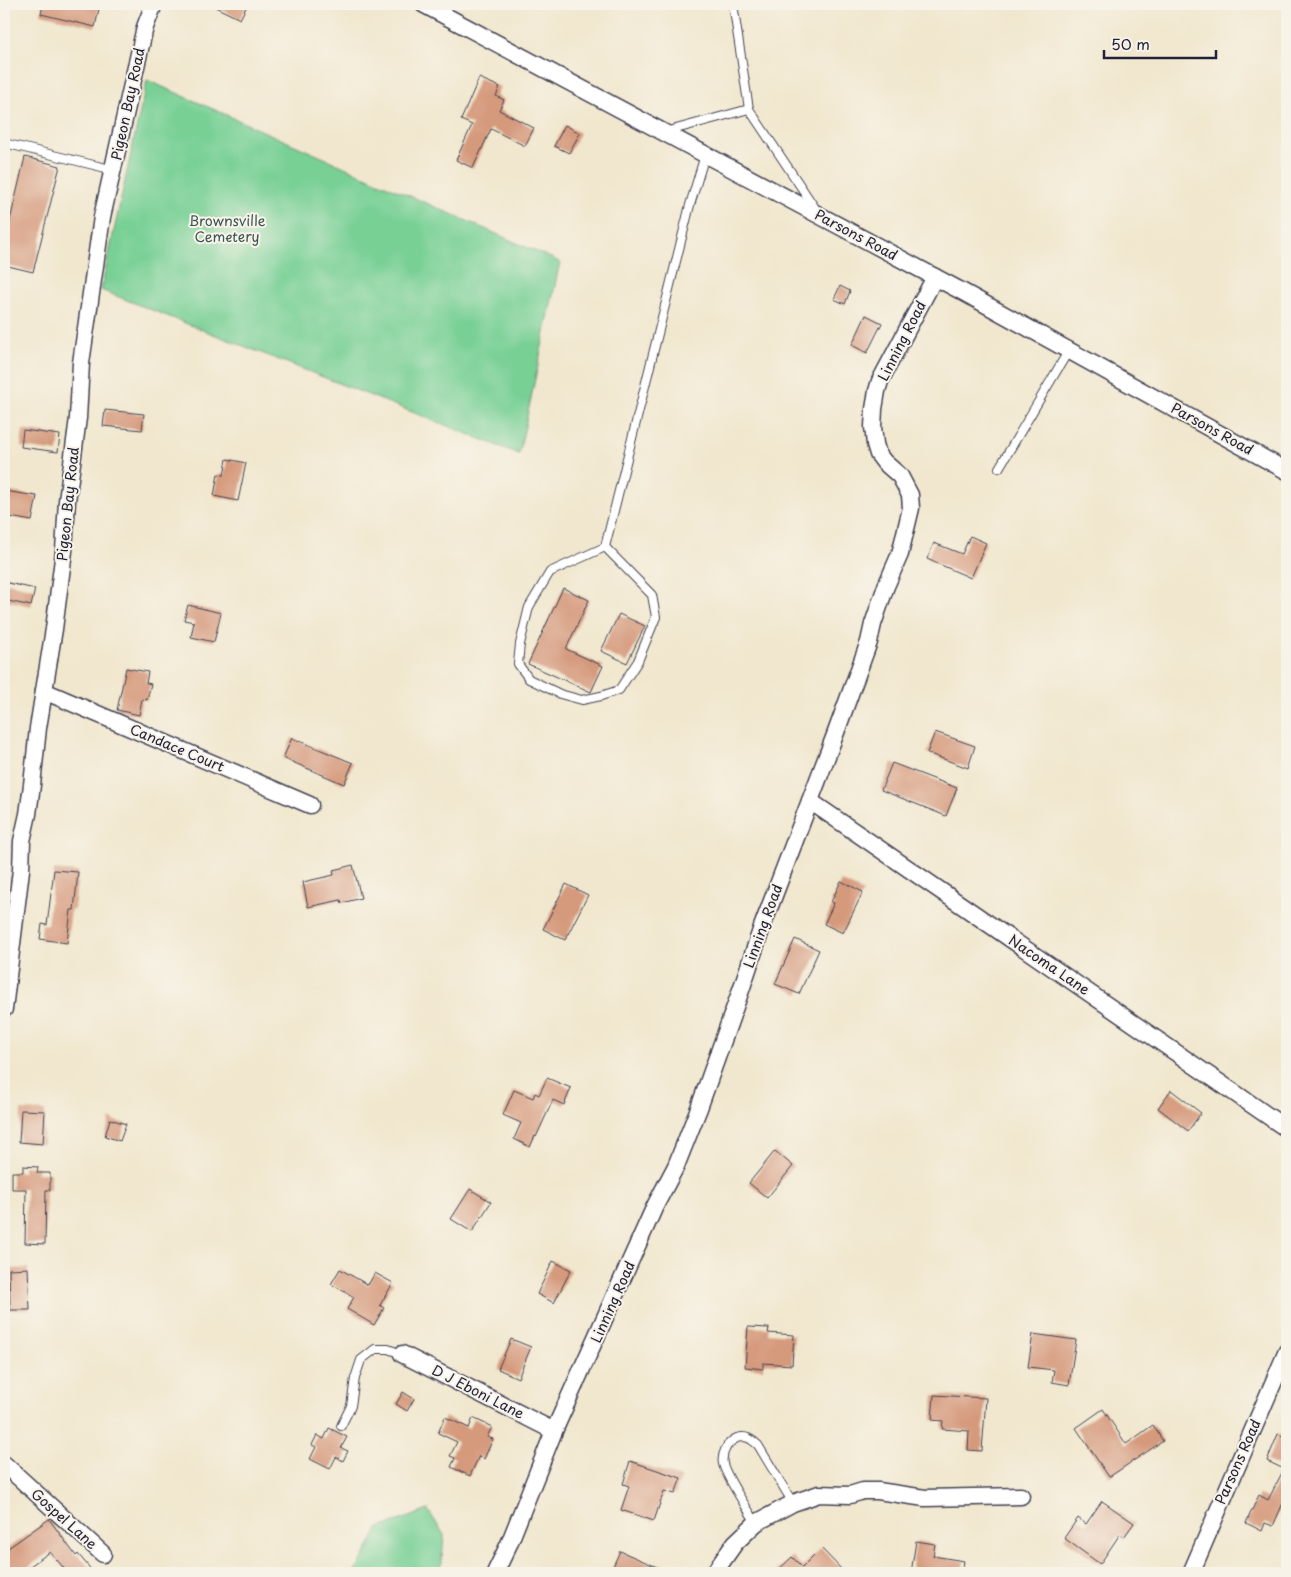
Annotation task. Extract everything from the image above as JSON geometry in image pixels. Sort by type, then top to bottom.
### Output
[{"type":"street","name":"Pigeon Bay Road","points":[[4,1009],[21,870],[22,841],[28,814],[38,728],[64,551],[67,501],[78,418],[81,363],[102,217],[145,27],[154,4]]},
{"type":"street","name":"Parsons Road","points":[[422,4],[1069,350],[1287,471]]},
{"type":"street","name":"Linning Road","points":[[494,1573],[509,1544],[554,1430],[655,1206],[676,1166],[699,1108],[762,928],[869,642],[886,586],[900,554],[911,508],[910,495],[900,476],[878,454],[873,427],[874,409],[880,381],[935,278]]},
{"type":"street","name":"Candace Court","points":[[44,691],[310,805]]},
{"type":"street","name":"Nacoma Lane","points":[[810,802],[1287,1129]]},
{"type":"street","name":"Parsons Road","points":[[1191,1573],[1287,1351]]},
{"type":"street","name":"D J Eboni Lane","points":[[402,1354],[554,1430]]},
{"type":"street","name":"Gospel Lane","points":[[4,1464],[103,1554]]},
{"type":"street","points":[[714,1573],[735,1543],[756,1523],[793,1503],[819,1494],[850,1495],[863,1492],[878,1492],[925,1498],[1021,1496]]},
{"type":"lane","points":[[733,4],[749,109],[819,216]]},
{"type":"lane","points":[[663,132],[749,109]]},
{"type":"lane","points":[[4,143],[114,170]]},
{"type":"lane","points":[[605,547],[690,205],[706,155]]},
{"type":"lane","points":[[999,468],[1069,350]]},
{"type":"lane","points":[[605,547],[652,595],[656,617],[638,662],[619,690],[582,700],[560,694],[529,678],[518,664],[520,644],[529,607],[550,572],[605,547]]},
{"type":"lane","points":[[341,1426],[351,1406],[354,1378],[361,1360],[375,1349],[388,1349],[402,1354]]},
{"type":"lane","points":[[756,1523],[723,1464],[723,1456],[726,1449],[730,1442],[736,1438],[751,1438],[758,1445],[793,1503]]},
{"type":"green space","name":"Brownsville Cemetery","points":[[147,80],[560,262],[519,454],[101,290]]},
{"type":"green space","points":[[428,1510],[444,1535],[441,1573],[355,1573],[379,1528]]},
{"type":"building","points":[[43,4],[100,4],[95,27],[41,14]]},
{"type":"building","points":[[209,4],[248,4],[240,19]]},
{"type":"building","points":[[479,78],[500,87],[496,96],[504,100],[499,110],[534,128],[525,146],[491,129],[473,168],[456,160],[472,125],[461,120]]},
{"type":"building","points":[[565,125],[580,133],[569,153],[554,146]]},
{"type":"building","points":[[25,157],[60,166],[33,272],[4,265],[4,246]]},
{"type":"building","points":[[840,286],[850,291],[845,304],[834,299]]},
{"type":"building","points":[[866,315],[882,323],[867,353],[852,345]]},
{"type":"building","points":[[105,410],[144,414],[142,430],[103,426]]},
{"type":"building","points":[[23,430],[60,435],[58,452],[21,447]]},
{"type":"building","points":[[227,459],[246,463],[238,501],[214,496],[218,474],[224,475]]},
{"type":"building","points":[[4,491],[37,496],[32,521],[4,516]]},
{"type":"building","points":[[970,536],[986,543],[971,578],[927,559],[934,543],[962,554]]},
{"type":"building","points":[[4,582],[35,589],[31,606],[4,600]]},
{"type":"building","points":[[563,588],[589,600],[566,649],[603,666],[591,692],[528,664]]},
{"type":"building","points":[[188,605],[221,613],[214,642],[191,637],[194,622],[184,620]]},
{"type":"building","points":[[619,614],[645,626],[627,663],[601,651]]},
{"type":"building","points":[[126,668],[148,672],[146,683],[151,684],[147,700],[142,699],[139,715],[117,710]]},
{"type":"building","points":[[935,732],[975,746],[968,768],[927,753]]},
{"type":"building","points":[[292,738],[353,763],[344,784],[283,758]]},
{"type":"building","points":[[892,763],[957,788],[946,816],[881,790]]},
{"type":"building","points":[[353,865],[361,898],[342,903],[341,900],[308,907],[303,882],[334,875],[333,870]]},
{"type":"building","points":[[54,870],[78,872],[74,910],[71,910],[67,943],[40,939],[42,924],[47,925]]},
{"type":"building","points":[[841,881],[863,892],[843,933],[824,924],[834,903],[831,902]]},
{"type":"building","points":[[566,884],[588,895],[565,940],[543,929]]},
{"type":"building","points":[[795,939],[819,950],[799,994],[775,984]]},
{"type":"building","points":[[547,1078],[571,1088],[564,1105],[553,1100],[530,1147],[514,1139],[521,1123],[503,1115],[514,1090],[533,1098],[535,1093],[539,1095]]},
{"type":"building","points":[[1171,1090],[1201,1113],[1188,1131],[1158,1108]]},
{"type":"building","points":[[21,1110],[45,1111],[43,1144],[19,1142]]},
{"type":"building","points":[[110,1119],[126,1124],[120,1141],[105,1136]]},
{"type":"building","points":[[775,1151],[793,1166],[767,1198],[749,1183]]},
{"type":"building","points":[[23,1166],[38,1167],[37,1173],[50,1173],[50,1190],[46,1190],[45,1244],[25,1243],[26,1189],[12,1189],[12,1172],[23,1172]]},
{"type":"building","points":[[470,1189],[491,1202],[472,1232],[451,1219]]},
{"type":"building","points":[[553,1261],[571,1270],[554,1303],[537,1294]]},
{"type":"building","points":[[28,1268],[30,1310],[10,1310],[9,1269]]},
{"type":"building","points":[[340,1269],[368,1285],[375,1273],[393,1283],[380,1305],[384,1308],[374,1325],[347,1309],[354,1297],[331,1284]]},
{"type":"building","points":[[748,1327],[769,1328],[768,1333],[794,1335],[792,1365],[763,1363],[763,1369],[745,1367]]},
{"type":"building","points":[[1033,1334],[1076,1340],[1069,1385],[1052,1382],[1054,1370],[1028,1367]]},
{"type":"building","points":[[511,1339],[531,1347],[518,1378],[498,1369]]},
{"type":"building","points":[[403,1392],[414,1399],[407,1411],[396,1404]]},
{"type":"building","points":[[934,1395],[986,1398],[982,1451],[968,1450],[969,1431],[942,1429],[943,1421],[932,1420]]},
{"type":"building","points":[[1103,1409],[1126,1444],[1153,1425],[1163,1441],[1109,1477],[1076,1428]]},
{"type":"building","points":[[445,1417],[469,1428],[473,1418],[492,1427],[487,1437],[493,1439],[484,1459],[479,1456],[470,1476],[451,1467],[455,1458],[450,1456],[457,1442],[438,1433]]},
{"type":"building","points":[[329,1428],[347,1437],[341,1448],[348,1451],[343,1461],[336,1457],[330,1469],[310,1459],[316,1447],[312,1445],[317,1435],[324,1439]]},
{"type":"building","points":[[1278,1434],[1287,1438],[1287,1494],[1273,1526],[1265,1523],[1262,1531],[1246,1523],[1259,1495],[1268,1500],[1284,1469],[1267,1461]]},
{"type":"building","points":[[630,1461],[681,1478],[675,1494],[664,1491],[654,1521],[621,1510],[629,1486],[623,1484]]},
{"type":"building","points":[[1102,1501],[1134,1523],[1124,1537],[1120,1534],[1100,1564],[1064,1538],[1078,1518],[1086,1524]]},
{"type":"building","points":[[49,1519],[76,1556],[78,1554],[94,1573],[68,1573],[50,1552],[20,1573],[4,1573],[4,1551]]},
{"type":"building","points":[[916,1541],[935,1544],[933,1556],[964,1561],[962,1573],[911,1573]]},
{"type":"building","points":[[821,1548],[845,1573],[775,1573],[792,1557],[802,1567]]},
{"type":"building","points":[[620,1551],[671,1573],[610,1573]]}]
